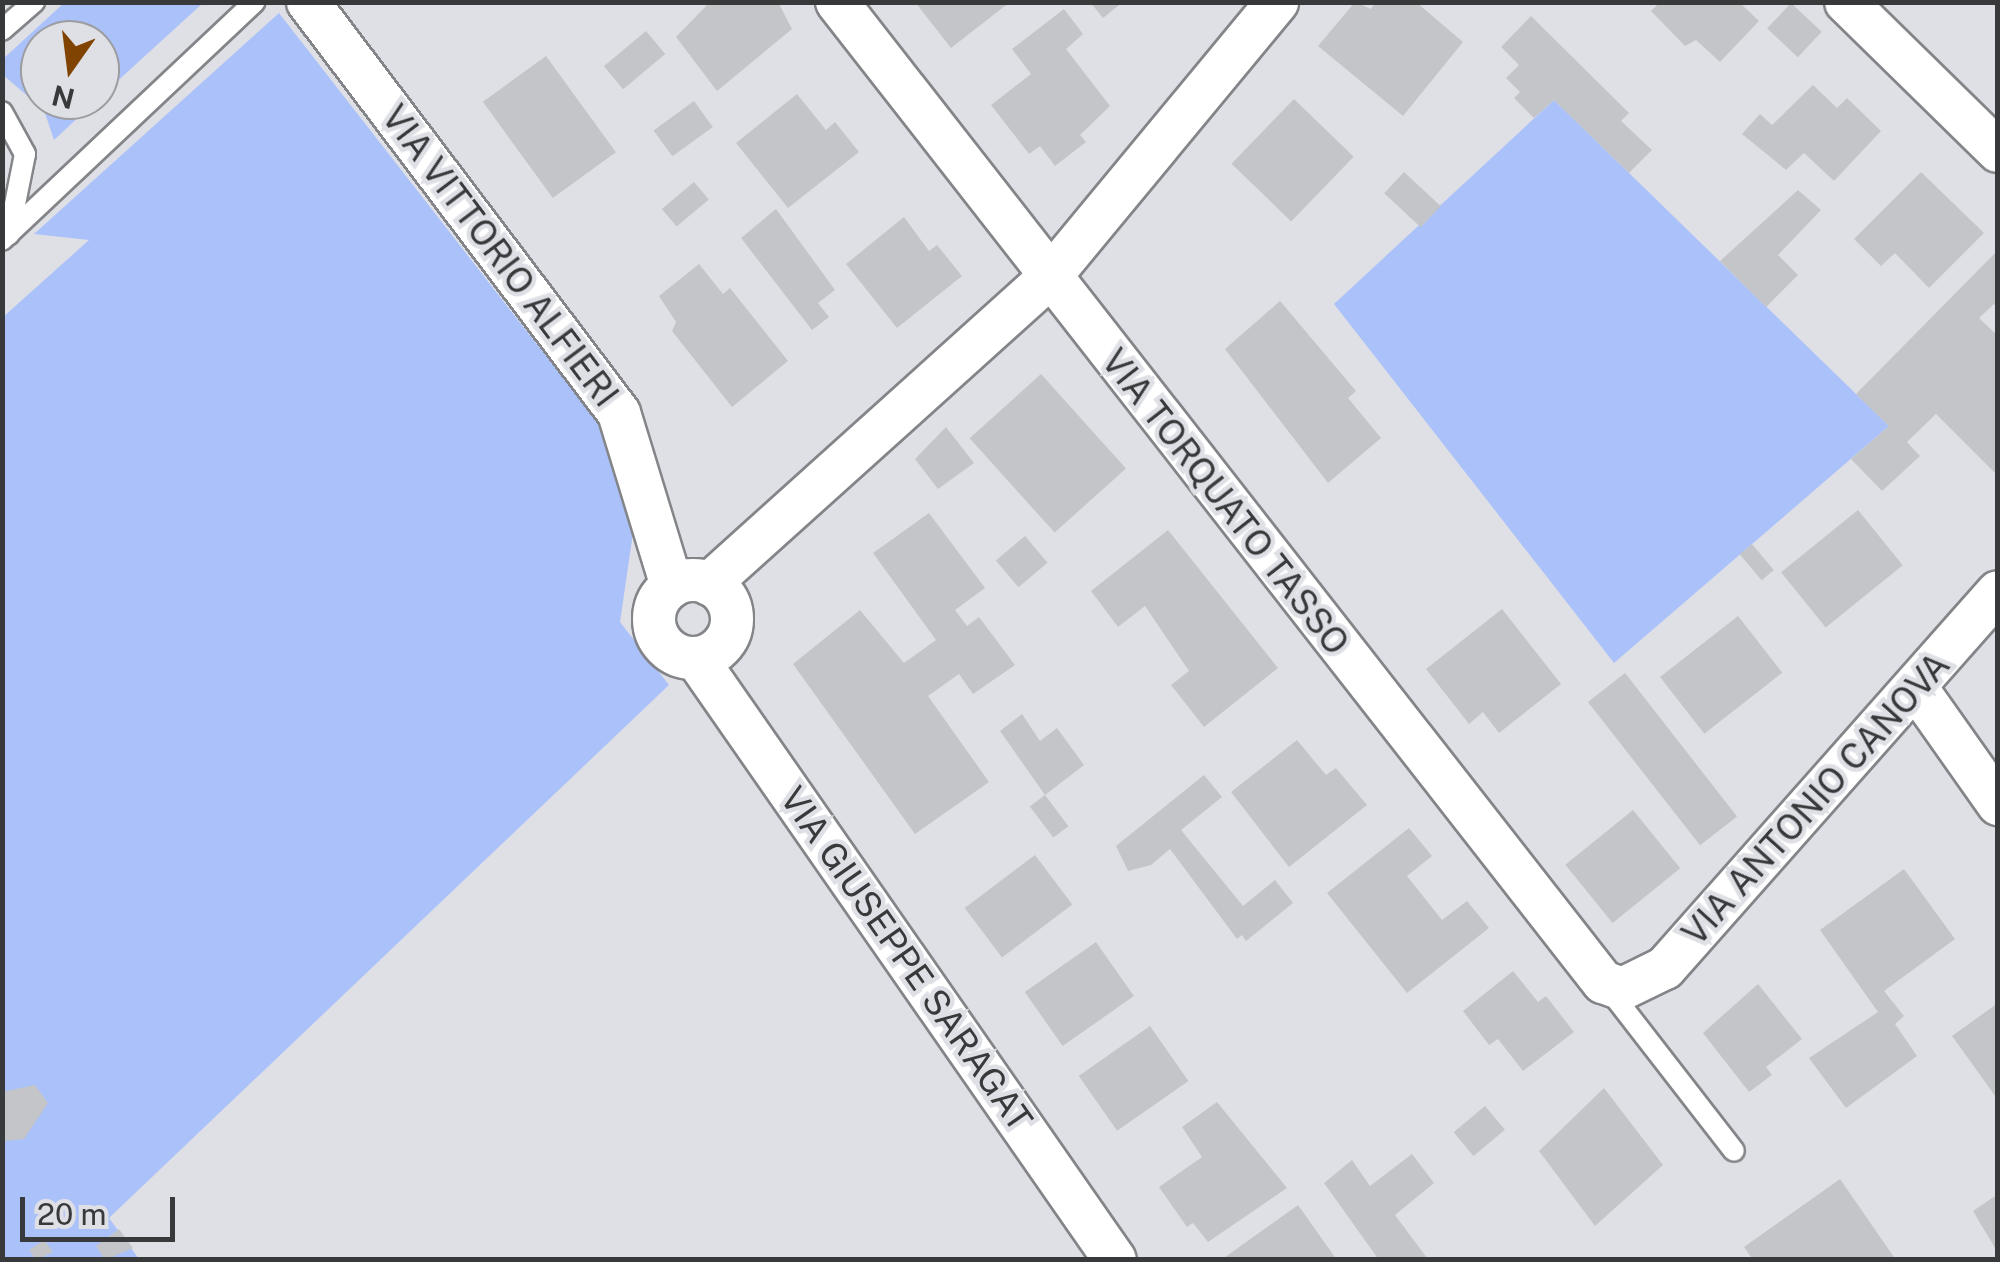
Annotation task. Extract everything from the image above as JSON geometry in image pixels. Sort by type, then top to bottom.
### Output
[{"type":"street","name":"VIA VITTORIO ALFIERI","points":[[308,2],[620,413],[691,585]]},
{"type":"street","name":"VIA TORQUATO TASSO","points":[[837,2],[1049,278],[1613,986]]},
{"type":"street","points":[[691,585],[728,601],[732,626],[720,648],[696,658],[672,652],[655,632],[656,606],[691,585],[1049,278],[1278,2]]},
{"type":"street","points":[[1846,2],[1998,151]]},
{"type":"street","name":"VIA ANTONIO CANOVA","points":[[1613,986],[1665,968],[1917,689],[1998,592]]},
{"type":"street","name":"VIA GIUSEPPE SARAGAT","points":[[696,658],[1115,1260]]},
{"type":"street","points":[[1917,689],[1998,804]]},
{"type":"lane","points":[[2,30],[34,2]]},
{"type":"lane","points":[[6,238],[255,2]]},
{"type":"lane","points":[[2,112],[25,154],[6,238]]},
{"type":"lane","points":[[1613,986],[1734,1151]]},
{"type":"shaded area","points":[[65,2],[203,2],[120,79],[120,20],[45,20]]},
{"type":"shaded area","points":[[279,13],[641,478],[620,622],[669,685],[109,1218],[139,1259],[3,1259],[2,318],[89,240],[34,234]]},
{"type":"shaded area","points":[[20,43],[20,90],[3,75],[3,59]]},
{"type":"shaded area","points":[[1554,100],[1889,426],[1614,663],[1334,304]]},
{"type":"shaded area","points":[[47,120],[76,120],[54,140]]},
{"type":"building","points":[[710,2],[778,2],[792,29],[717,91],[676,37]]},
{"type":"building","points":[[915,2],[1010,2],[951,48]]},
{"type":"building","points":[[1090,2],[1123,2],[1103,18]]},
{"type":"building","points":[[1355,2],[1371,9],[1376,2],[1416,2],[1463,42],[1403,116],[1318,46]]},
{"type":"building","points":[[1660,2],[1739,2],[1759,21],[1720,62],[1696,40],[1685,46],[1651,11]]},
{"type":"building","points":[[1791,3],[1822,32],[1798,57],[1767,29]]},
{"type":"building","points":[[1064,9],[1083,34],[1066,49],[1110,106],[1080,135],[1086,142],[1055,166],[1040,146],[1029,154],[991,105],[1031,74],[1012,49]]},
{"type":"building","points":[[1531,16],[1629,113],[1621,121],[1652,150],[1629,173],[1554,100],[1534,118],[1514,98],[1520,92],[1506,78],[1519,65],[1501,47]]},
{"type":"building","points":[[646,31],[665,54],[623,89],[604,66]]},
{"type":"building","points":[[546,56],[616,152],[553,198],[483,102]]},
{"type":"building","points":[[1813,85],[1837,108],[1847,98],[1881,131],[1834,181],[1804,153],[1786,170],[1742,134],[1760,114],[1772,125]]},
{"type":"building","points":[[797,94],[826,130],[835,122],[859,152],[788,208],[736,143]]},
{"type":"building","points":[[1294,99],[1354,157],[1291,221],[1231,164]]},
{"type":"building","points":[[694,101],[713,127],[672,156],[654,130]]},
{"type":"building","points":[[1404,172],[1441,206],[1421,227],[1384,193]]},
{"type":"building","points":[[1921,172],[1984,233],[1929,288],[1895,253],[1881,266],[1854,239]]},
{"type":"building","points":[[694,182],[709,200],[677,227],[662,209]]},
{"type":"building","points":[[1798,190],[1821,210],[1778,255],[1798,275],[1766,307],[1720,261]]},
{"type":"building","points":[[776,209],[835,290],[818,303],[829,317],[812,330],[741,238]]},
{"type":"building","points":[[904,217],[929,251],[937,245],[962,276],[897,328],[846,264]]},
{"type":"building","points":[[1998,250],[1998,309],[1994,304],[1979,318],[1998,336],[1998,476],[1936,414],[1907,442],[1920,456],[1882,491],[1851,459],[1889,426],[1856,394]]},
{"type":"building","points":[[699,264],[723,294],[730,288],[788,361],[732,407],[672,331],[676,322],[659,296]]},
{"type":"building","points":[[1280,301],[1356,391],[1348,398],[1381,438],[1328,483],[1225,349]]},
{"type":"building","points":[[1041,374],[1126,468],[1055,533],[970,438]]},
{"type":"building","points":[[946,427],[974,463],[938,489],[915,459]]},
{"type":"building","points":[[1858,510],[1903,565],[1826,627],[1781,572]]},
{"type":"building","points":[[929,513],[985,588],[955,610],[967,626],[979,617],[1015,665],[973,694],[959,674],[928,696],[989,782],[915,834],[793,664],[860,610],[904,663],[936,640],[873,553]]},
{"type":"building","points":[[1168,530],[1278,668],[1204,727],[1171,685],[1189,671],[1145,606],[1118,627],[1091,591]]},
{"type":"building","points":[[1025,536],[1047,563],[1018,587],[996,560]]},
{"type":"building","points":[[1752,544],[1774,570],[1762,580],[1740,554]]},
{"type":"building","points":[[1502,609],[1561,684],[1499,733],[1483,712],[1469,724],[1426,669]]},
{"type":"building","points":[[1738,616],[1782,673],[1704,734],[1660,677]]},
{"type":"building","points":[[1625,673],[1737,816],[1700,845],[1588,702]]},
{"type":"building","points":[[1022,714],[1040,741],[1057,728],[1084,765],[1045,795],[1000,731]]},
{"type":"building","points":[[1297,740],[1326,775],[1336,768],[1367,805],[1289,867],[1231,792]]},
{"type":"building","points":[[1204,775],[1222,797],[1181,830],[1243,906],[1275,880],[1293,903],[1246,941],[1242,935],[1237,939],[1170,849],[1151,865],[1128,871],[1116,846]]},
{"type":"building","points":[[1045,795],[1068,826],[1053,838],[1030,806]]},
{"type":"building","points":[[1633,810],[1680,868],[1613,923],[1565,865]]},
{"type":"building","points":[[1409,828],[1432,856],[1407,876],[1442,920],[1467,901],[1489,928],[1407,993],[1327,893]]},
{"type":"building","points":[[1035,855],[1072,905],[1002,957],[965,908]]},
{"type":"building","points":[[1904,869],[1955,939],[1884,991],[1904,1016],[1895,1024],[1917,1056],[1846,1108],[1809,1058],[1878,1012],[1820,930]]},
{"type":"building","points":[[1096,942],[1134,996],[1063,1046],[1025,992]]},
{"type":"building","points":[[1513,971],[1538,1002],[1546,996],[1574,1032],[1523,1071],[1498,1039],[1489,1045],[1463,1011]]},
{"type":"building","points":[[1758,984],[1802,1039],[1766,1067],[1772,1075],[1749,1092],[1703,1033]]},
{"type":"building","points":[[1998,1003],[1998,1100],[1952,1036]]},
{"type":"building","points":[[1150,1026],[1188,1081],[1117,1131],[1079,1076]]},
{"type":"building","points":[[35,1085],[48,1103],[24,1139],[4,1141],[2,1092]]},
{"type":"building","points":[[1604,1088],[1663,1165],[1595,1226],[1539,1151]]},
{"type":"building","points":[[1217,1102],[1287,1188],[1208,1242],[1193,1223],[1187,1227],[1159,1187],[1202,1157],[1182,1127]]},
{"type":"building","points":[[1485,1106],[1505,1130],[1474,1156],[1454,1132]]},
{"type":"building","points":[[1412,1154],[1434,1183],[1395,1215],[1427,1258],[1379,1260],[1324,1183],[1352,1160],[1370,1186]]},
{"type":"building","points":[[1840,1179],[1896,1260],[1753,1260],[1744,1247]]},
{"type":"building","points":[[1998,1194],[1998,1253],[1973,1211]]},
{"type":"building","points":[[1298,1205],[1337,1260],[1221,1260]]},
{"type":"building","points":[[119,1229],[133,1248],[105,1260],[96,1246]]},
{"type":"building","points":[[44,1240],[53,1252],[36,1260],[29,1250]]}]
